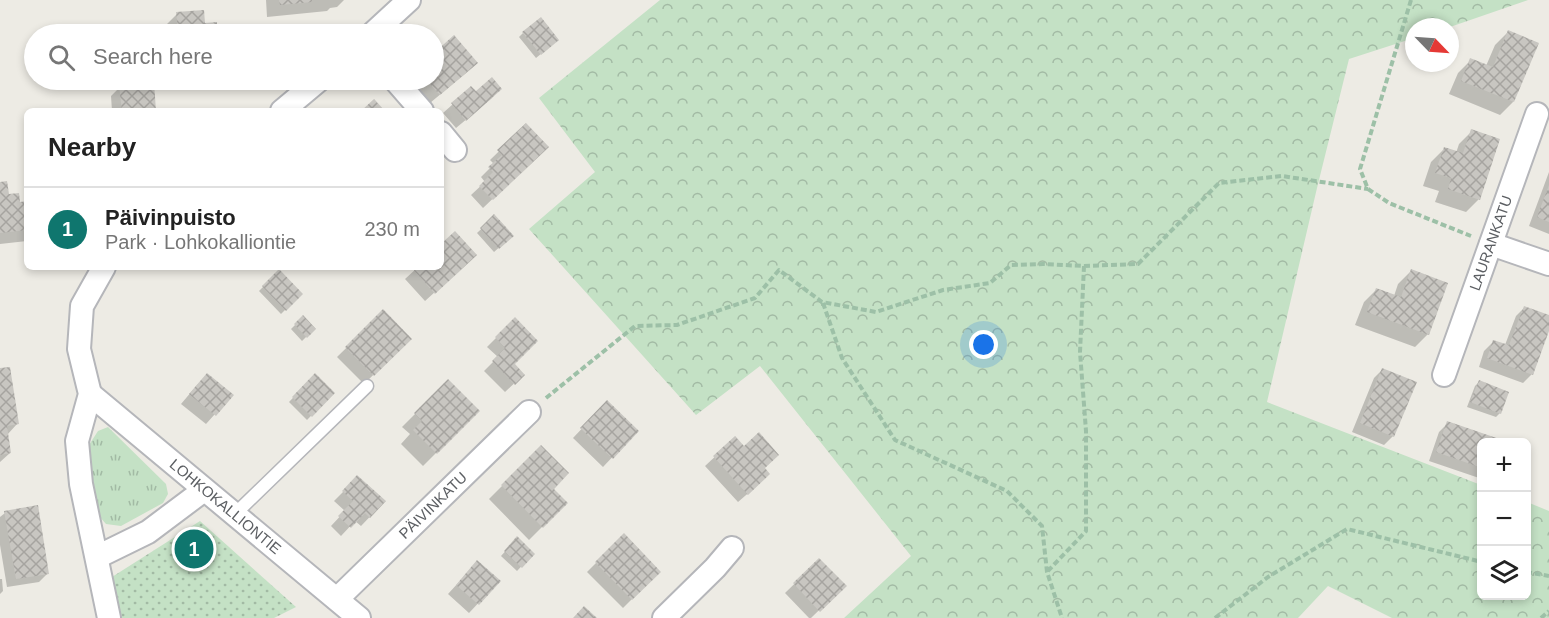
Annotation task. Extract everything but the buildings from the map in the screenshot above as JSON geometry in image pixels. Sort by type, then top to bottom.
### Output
[{"type":"street","points":[[383,24],[409,0]]},
{"type":"street","points":[[286,108],[307,90]]},
{"type":"street","points":[[404,90],[419,108]]},
{"type":"street","name":"LAURANKATU","points":[[1444,375],[1537,114]]},
{"type":"street","points":[[1491,244],[1549,264]]},
{"type":"street","points":[[102,270],[82,306],[79,349],[90,394],[77,441],[81,484],[109,618]]},
{"type":"street","name":"LOHKOKALLIONTIE","points":[[90,394],[359,618]]},
{"type":"street","name":"PÄIVINKATU","points":[[337,599],[529,412]]},
{"type":"street","points":[[96,557],[148,531],[204,490]]},
{"type":"street","points":[[664,618],[732,548]]},
{"type":"lane","points":[[235,514],[367,386]]},
{"type":"path","points":[[1368,189],[1360,169],[1411,0]]},
{"type":"path","points":[[529,412],[635,326],[677,325],[755,298],[779,270],[822,302],[876,312],[943,290],[990,283],[1011,265],[1138,264],[1219,183],[1282,176],[1368,189],[1389,203],[1491,244]]},
{"type":"path","points":[[1047,572],[1086,531],[1086,431],[1080,352],[1084,266]]},
{"type":"path","points":[[822,302],[842,358],[895,441],[1007,491],[1042,526],[1047,572],[1062,618]]},
{"type":"path","points":[[1215,618],[1268,577],[1347,529],[1477,561]]},
{"type":"path","points":[[1531,573],[1549,576]]},
{"type":"path","points":[[1541,618],[1549,611]]},
{"type":"green space","points":[[660,0],[1528,0],[1459,24],[1459,18],[1405,18],[1405,41],[1349,59],[1267,402],[1477,483],[1477,600],[1531,600],[1531,504],[1549,511],[1549,618],[1392,618],[1328,586],[1298,618],[844,618],[911,556],[760,366],[696,415],[529,229],[595,172],[539,98]]},
{"type":"green space","points":[[108,427],[166,484],[168,494],[163,503],[121,526],[106,524],[99,516],[87,457],[89,445],[98,431]]},
{"type":"green space","points":[[200,521],[296,607],[274,618],[122,618],[112,577]]},
{"type":"place","name":"Päivinpuisto","points":[[194,549]]}]
